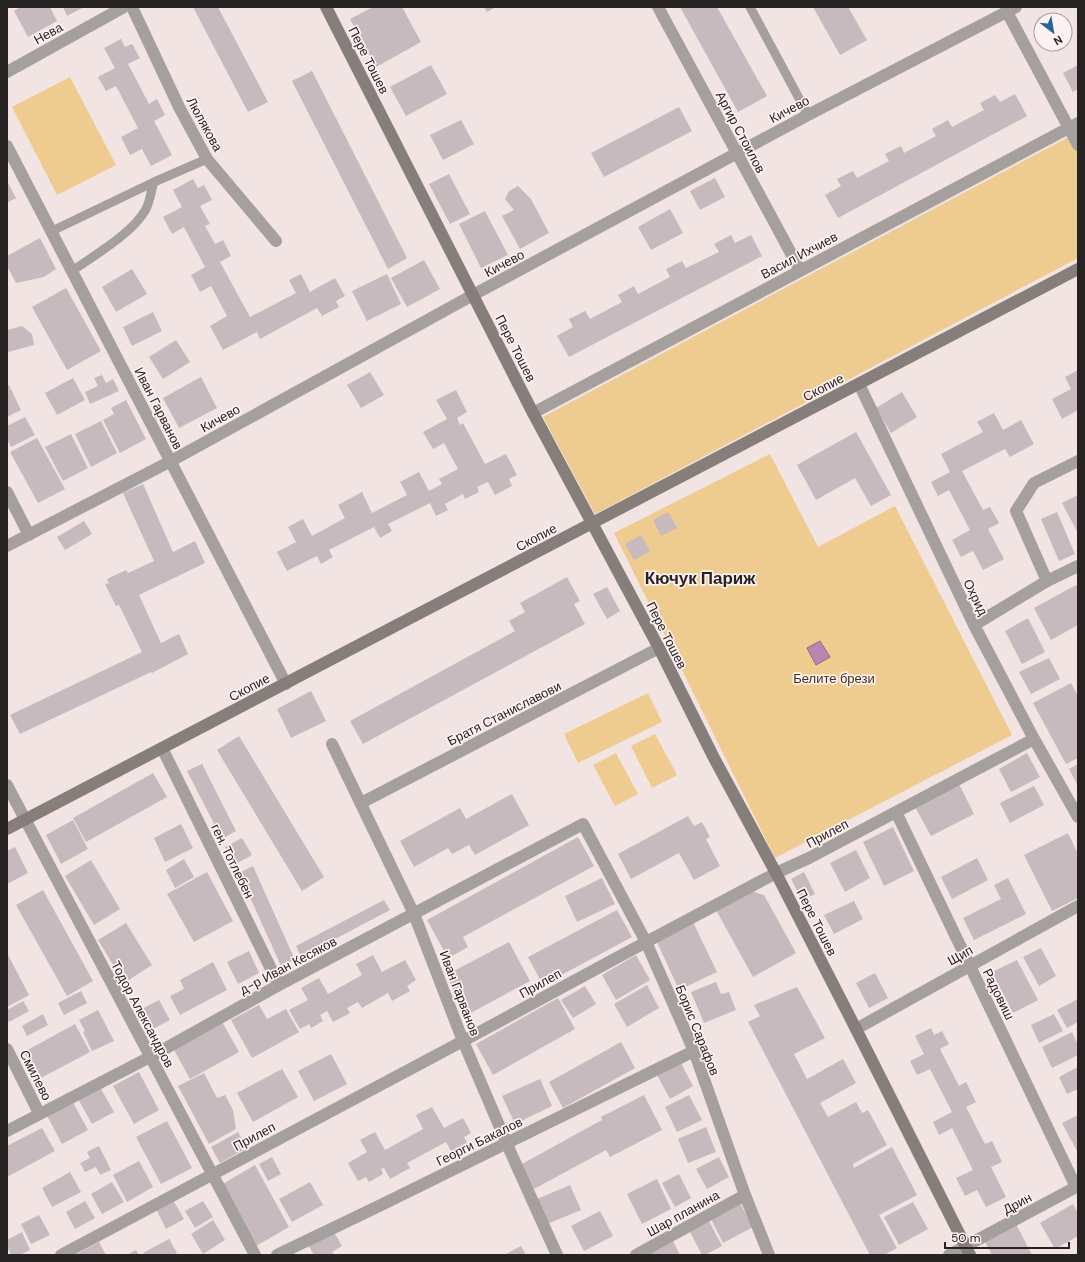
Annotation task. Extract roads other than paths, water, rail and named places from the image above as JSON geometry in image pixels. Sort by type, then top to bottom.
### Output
[{"type":"street","name":"Нева","points":[[7,72],[124,7]]},
{"type":"street","name":"Люлякова","points":[[132,7],[178,107],[206,158],[276,241]]},
{"type":"street","name":"Пере Тошев","points":[[326,7],[533,413],[593,523],[659,648],[714,758],[776,873],[968,1250]]},
{"type":"street","name":"Аргир Стоилов","points":[[658,7],[800,270]]},
{"type":"street","name":"Кичево","points":[[7,546],[171,461],[473,295],[736,153],[1012,9]]},
{"type":"street","points":[[1012,9],[1073,125],[1078,145]]},
{"type":"street","name":"Васил Ихчиев","points":[[533,413],[1073,125]]},
{"type":"street","name":"Иван Гарванов","points":[[7,146],[286,684]]},
{"type":"street","name":"Скопие","points":[[7,829],[1078,269]]},
{"type":"street","name":"Охрид","points":[[859,384],[974,625],[1034,739],[1078,817]]},
{"type":"street","points":[[1047,581],[1016,511],[1034,483],[1078,461]]},
{"type":"street","points":[[7,492],[29,535]]},
{"type":"street","points":[[974,625],[1047,581],[1078,566]]},
{"type":"street","name":"Братя Станиславови","points":[[361,803],[659,648]]},
{"type":"street","name":"Прилеп","points":[[60,1255],[464,1041],[776,873],[809,858],[1034,739]]},
{"type":"street","name":"Иван Гарванов","points":[[332,744],[414,914],[464,1041],[507,1143],[557,1255]]},
{"type":"street","name":"ген. Тотлебен","points":[[162,748],[279,985]]},
{"type":"street","name":"Тодор Александров","points":[[7,785],[255,1255]]},
{"type":"street","name":"Радовиш","points":[[896,812],[1077,1187]]},
{"type":"street","name":"д-р Иван Кесяков","points":[[7,1131],[150,1057],[279,985],[583,824]]},
{"type":"street","name":"Борис Сарафов","points":[[583,824],[646,942],[694,1051],[744,1195],[769,1255]]},
{"type":"street","name":"Щип","points":[[856,1029],[1078,906]]},
{"type":"street","name":"Смилево","points":[[7,1049],[39,1114]]},
{"type":"street","name":"Георги Бакалов","points":[[277,1255],[694,1051]]},
{"type":"street","name":"Дрин","points":[[949,1255],[968,1250],[1077,1187]]},
{"type":"street","name":"Шар планина","points":[[636,1255],[744,1195]]},
{"type":"lane","points":[[750,7],[808,115]]},
{"type":"lane","points":[[52,231],[206,158]]},
{"type":"lane","points":[[72,271],[112,243],[136,223],[146,208],[154,182]]},
{"type":"district","name":"Кючук Париж","points":[[700,578]]},
{"type":"park label","name":"Белите брези","points":[[834,678]]}]
